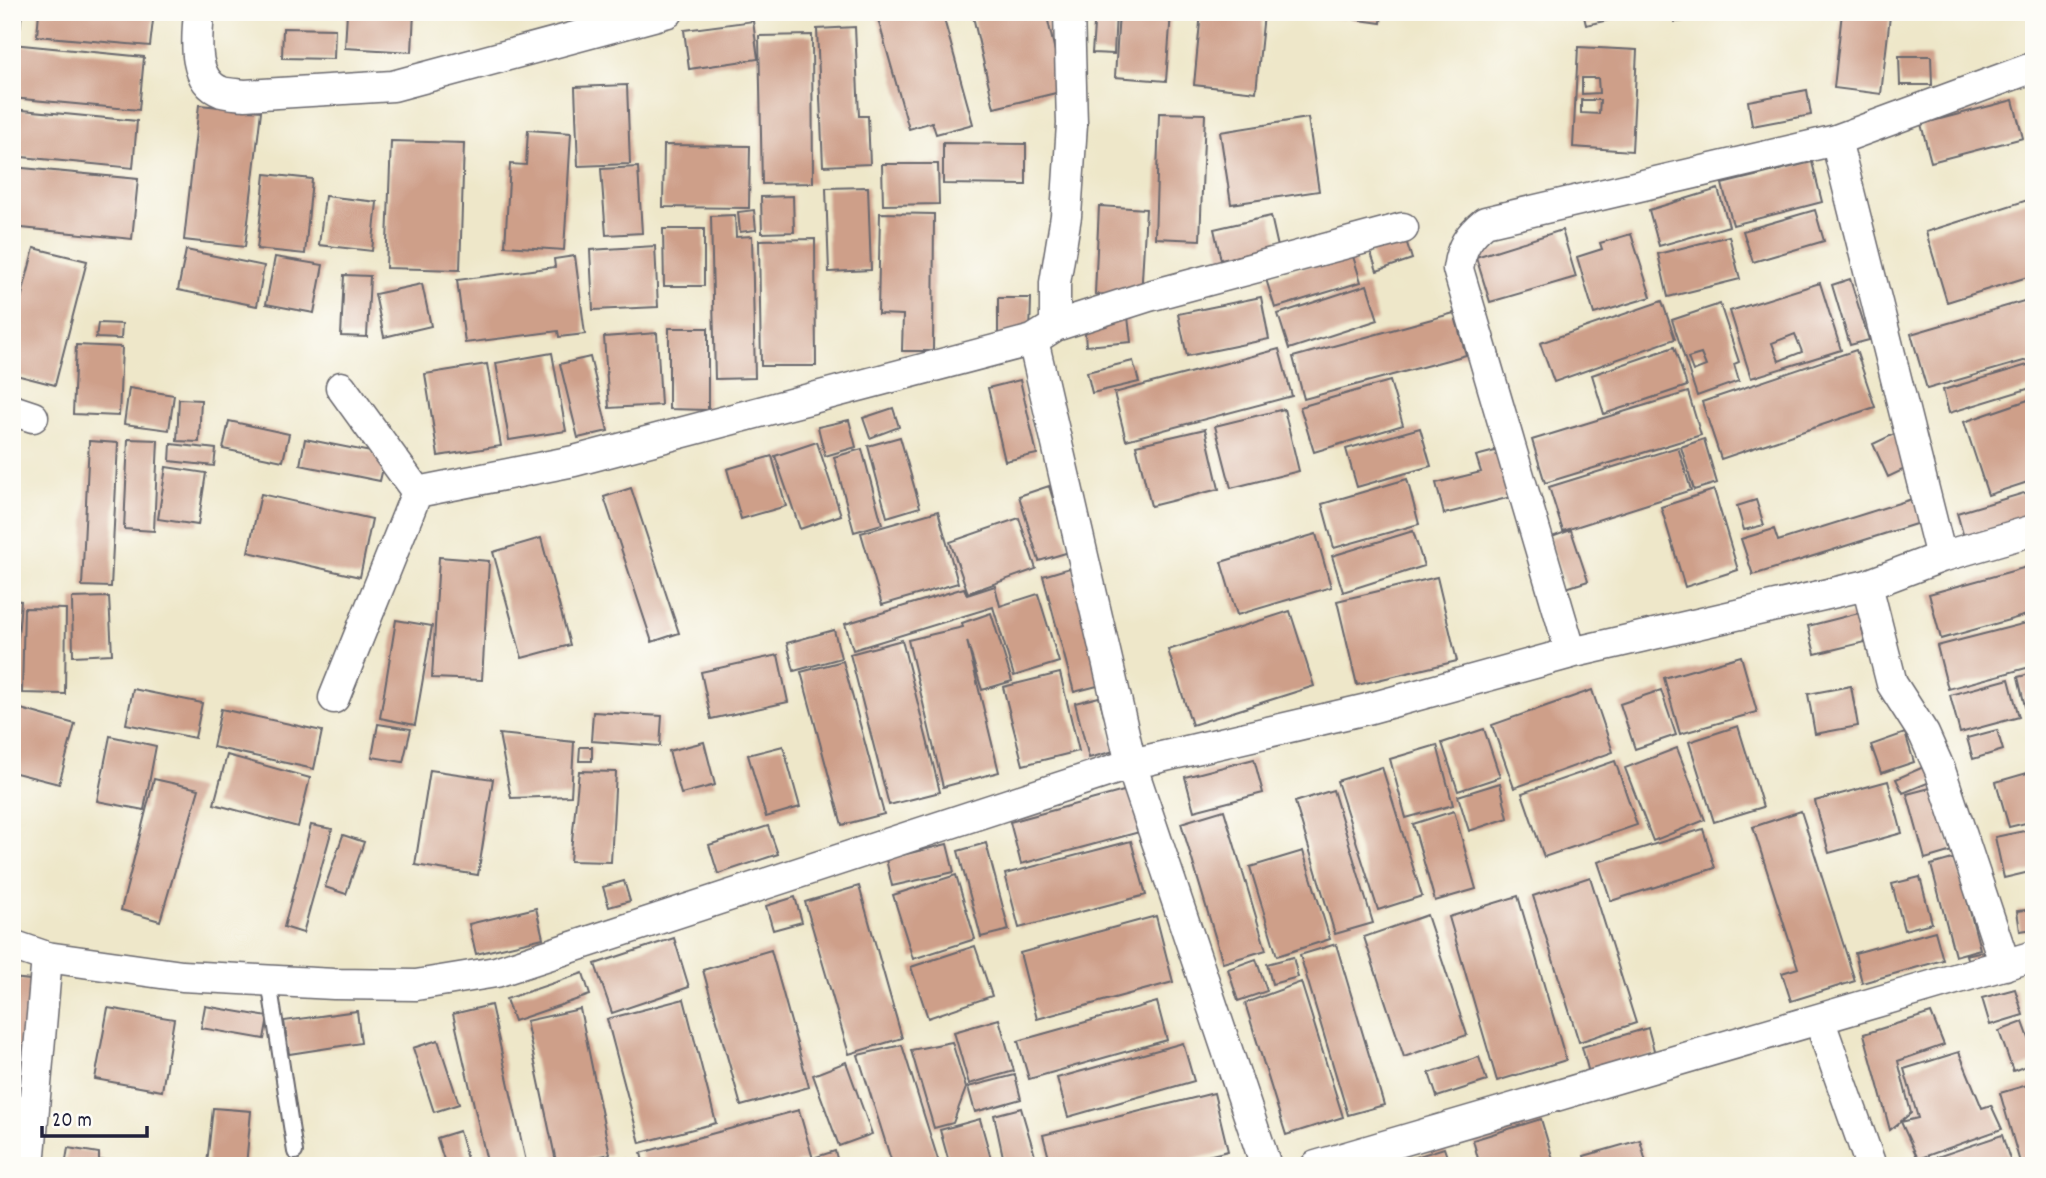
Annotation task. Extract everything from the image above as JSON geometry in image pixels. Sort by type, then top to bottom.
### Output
[{"type":"street","points":[[199,12],[197,56],[204,74],[211,86],[222,92],[244,96],[393,86],[668,12]]},
{"type":"street","points":[[1069,12],[1072,124],[1066,216],[1044,333],[1130,764],[1266,1166]]},
{"type":"street","points":[[1571,653],[1458,270],[1460,252],[1469,235],[1485,222],[1836,141],[2034,67]]},
{"type":"street","points":[[1836,141],[1941,557]]},
{"type":"street","points":[[417,492],[574,461],[1044,333],[1149,296],[1403,228]]},
{"type":"street","points":[[341,387],[417,492]]},
{"type":"street","points":[[334,698],[417,492]]},
{"type":"street","points":[[12,945],[47,957],[182,976],[268,981],[416,985],[496,972],[1130,764],[1367,709],[1571,653],[1867,585],[1941,557],[2034,530]]},
{"type":"street","points":[[1867,585],[1892,684],[1924,734],[1940,770],[2005,965]]},
{"type":"street","points":[[1316,1166],[2034,956]]},
{"type":"street","points":[[29,1166],[47,957]]},
{"type":"street","points":[[1819,1019],[1871,1166]]},
{"type":"lane","points":[[268,981],[295,1152]]},
{"type":"building","points":[[12,12],[22,12],[19,38],[12,37]]},
{"type":"building","points":[[39,12],[154,12],[150,46],[37,36]]},
{"type":"building","points":[[347,12],[414,12],[412,52],[345,48]]},
{"type":"building","points":[[876,12],[942,12],[973,124],[936,134],[932,122],[909,129]]},
{"type":"building","points":[[972,12],[1046,12],[1064,91],[994,108]]},
{"type":"building","points":[[1095,12],[1116,12],[1114,54],[1092,53]]},
{"type":"building","points":[[1119,12],[1171,12],[1166,81],[1115,77]]},
{"type":"building","points":[[1201,12],[1264,14],[1256,92],[1194,85]]},
{"type":"building","points":[[1345,12],[1345,19],[1294,14]]},
{"type":"building","points":[[1352,12],[1382,12],[1381,23],[1352,19]]},
{"type":"building","points":[[1583,12],[1640,12],[1640,13],[1586,25]]},
{"type":"building","points":[[1674,12],[1757,12],[1757,14],[1675,22]]},
{"type":"building","points":[[1842,12],[1890,16],[1881,94],[1834,88]]},
{"type":"building","points":[[753,21],[758,59],[689,69],[684,30]]},
{"type":"building","points":[[855,27],[859,116],[868,116],[870,164],[823,166],[817,29]]},
{"type":"building","points":[[283,28],[335,29],[334,59],[282,58]]},
{"type":"building","points":[[812,35],[813,183],[762,184],[759,36]]},
{"type":"building","points":[[12,44],[144,57],[139,110],[12,98]]},
{"type":"building","points":[[1578,47],[1637,50],[1632,151],[1573,147]],"holes":[[[1582,78],[1598,78],[1599,93],[1582,94]],[[1581,100],[1600,100],[1599,114],[1581,113]]]},
{"type":"building","points":[[1899,56],[1931,56],[1932,85],[1900,85]]},
{"type":"building","points":[[627,85],[630,164],[578,166],[575,87]]},
{"type":"building","points":[[1807,90],[1811,115],[1752,126],[1748,101]]},
{"type":"building","points":[[2013,100],[2023,138],[1931,162],[1921,124]]},
{"type":"building","points":[[199,105],[261,111],[245,247],[184,240]]},
{"type":"building","points":[[12,109],[137,121],[133,168],[12,156]]},
{"type":"building","points":[[1159,113],[1205,114],[1200,240],[1155,238]]},
{"type":"building","points":[[1308,118],[1319,191],[1231,204],[1220,132]]},
{"type":"building","points":[[528,130],[571,133],[564,250],[505,246],[510,164],[526,165]]},
{"type":"building","points":[[391,141],[464,143],[460,270],[386,268]]},
{"type":"building","points":[[943,143],[1026,144],[1026,185],[943,184]]},
{"type":"building","points":[[664,145],[750,146],[749,208],[663,207]]},
{"type":"building","points":[[1812,162],[1822,202],[1733,225],[1722,184]]},
{"type":"building","points":[[882,164],[938,164],[939,204],[883,205]]},
{"type":"building","points":[[12,167],[138,179],[132,239],[12,227]]},
{"type":"building","points":[[638,167],[642,233],[606,235],[601,169]]},
{"type":"building","points":[[265,174],[312,179],[305,254],[257,249]]},
{"type":"building","points":[[868,187],[871,270],[829,272],[826,188]]},
{"type":"building","points":[[1718,189],[1729,226],[1659,246],[1649,210]]},
{"type":"building","points":[[325,196],[377,202],[372,251],[319,245]]},
{"type":"building","points":[[793,196],[794,232],[762,233],[761,197]]},
{"type":"building","points":[[2034,198],[2034,275],[1947,302],[1926,232]]},
{"type":"building","points":[[1099,206],[1146,209],[1141,297],[1095,294]]},
{"type":"building","points":[[754,210],[756,230],[740,232],[738,212]]},
{"type":"building","points":[[1815,210],[1824,241],[1753,262],[1743,231]]},
{"type":"building","points":[[880,213],[934,214],[933,351],[902,351],[903,315],[878,314]]},
{"type":"building","points":[[735,215],[736,237],[752,236],[755,378],[715,379],[711,216]]},
{"type":"building","points":[[1271,216],[1278,247],[1221,260],[1214,229]]},
{"type":"building","points":[[663,229],[704,229],[704,286],[664,286]]},
{"type":"building","points":[[1562,230],[1576,277],[1490,302],[1476,257]]},
{"type":"building","points":[[1404,234],[1412,259],[1377,271],[1369,247]]},
{"type":"building","points":[[1631,234],[1651,297],[1594,314],[1577,257],[1602,249],[1600,243]]},
{"type":"building","points":[[1729,236],[1740,279],[1668,297],[1658,254]]},
{"type":"building","points":[[815,239],[816,366],[761,366],[759,240]]},
{"type":"building","points":[[12,245],[18,246],[13,265],[12,265]]},
{"type":"building","points":[[655,246],[658,307],[593,310],[590,250]]},
{"type":"building","points":[[34,248],[87,261],[55,385],[12,374],[12,334]]},
{"type":"building","points":[[186,250],[264,266],[257,306],[178,290]]},
{"type":"building","points":[[1352,253],[1361,282],[1275,308],[1266,279]]},
{"type":"building","points":[[575,256],[585,334],[559,337],[558,331],[465,343],[457,280],[555,267],[554,259]]},
{"type":"building","points":[[275,257],[323,265],[314,313],[266,304]]},
{"type":"building","points":[[344,275],[370,276],[367,337],[341,336]]},
{"type":"building","points":[[1850,279],[1869,340],[1850,345],[1832,285]]},
{"type":"building","points":[[1820,283],[1841,350],[1751,378],[1730,311]],"holes":[[[1795,334],[1802,352],[1779,361],[1772,343]]]},
{"type":"building","points":[[422,284],[431,326],[384,337],[375,294]]},
{"type":"building","points":[[1367,285],[1378,320],[1289,349],[1278,314]]},
{"type":"building","points":[[1261,297],[1269,339],[1187,356],[1178,314]]},
{"type":"building","points":[[998,298],[1031,298],[1030,335],[998,334]]},
{"type":"building","points":[[2034,298],[2034,358],[1927,389],[1911,334]]},
{"type":"building","points":[[1662,301],[1675,339],[1554,382],[1540,343]]},
{"type":"building","points":[[1720,304],[1739,362],[1734,364],[1739,381],[1697,396],[1672,320]],"holes":[[[1701,354],[1706,366],[1693,371],[1688,358]]]},
{"type":"building","points":[[1454,313],[1466,355],[1304,399],[1293,357]]},
{"type":"building","points":[[1128,317],[1131,342],[1086,346],[1084,321]]},
{"type":"building","points":[[98,323],[122,324],[121,339],[96,338]]},
{"type":"building","points":[[669,328],[708,328],[708,410],[669,409]]},
{"type":"building","points":[[657,333],[661,405],[609,408],[604,337]]},
{"type":"building","points":[[76,345],[122,347],[119,416],[73,414]]},
{"type":"building","points":[[1674,347],[1687,386],[1604,414],[1592,375]]},
{"type":"building","points":[[1279,349],[1292,396],[1126,440],[1114,393]]},
{"type":"building","points":[[1856,350],[1875,407],[1721,459],[1702,402]]},
{"type":"building","points":[[552,353],[566,431],[509,440],[496,363]]},
{"type":"building","points":[[590,357],[608,431],[578,438],[560,364]]},
{"type":"building","points":[[1133,361],[1139,382],[1092,393],[1087,372]]},
{"type":"building","points":[[2034,363],[2034,387],[1949,413],[1943,390]]},
{"type":"building","points":[[487,364],[501,446],[438,456],[425,374]]},
{"type":"building","points":[[1020,380],[1037,454],[1005,461],[988,388]]},
{"type":"building","points":[[1390,381],[1403,425],[1314,452],[1300,407]]},
{"type":"building","points":[[129,388],[174,395],[169,430],[124,424]]},
{"type":"building","points":[[1688,392],[1701,435],[1545,483],[1532,440]]},
{"type":"building","points":[[2034,398],[2034,480],[1988,495],[1964,422]]},
{"type":"building","points":[[179,399],[201,400],[199,442],[177,441]]},
{"type":"building","points":[[893,408],[899,427],[870,438],[863,418]]},
{"type":"building","points":[[1284,409],[1299,471],[1231,488],[1215,426]]},
{"type":"building","points":[[849,420],[856,447],[825,456],[818,427]]},
{"type":"building","points":[[229,421],[289,434],[283,461],[223,449]]},
{"type":"building","points":[[1420,428],[1431,466],[1357,487],[1346,449]]},
{"type":"building","points":[[1205,429],[1219,489],[1151,506],[1136,445]]},
{"type":"building","points":[[1894,434],[1909,467],[1888,477],[1873,444]]},
{"type":"building","points":[[900,437],[920,507],[887,517],[868,446]]},
{"type":"building","points":[[128,439],[158,440],[154,531],[124,529]]},
{"type":"building","points":[[305,439],[386,455],[380,481],[300,465]]},
{"type":"building","points":[[1704,439],[1717,483],[1694,490],[1681,447]]},
{"type":"building","points":[[89,441],[118,443],[111,587],[82,586]]},
{"type":"building","points":[[817,442],[841,515],[800,529],[775,456]]},
{"type":"building","points":[[171,444],[216,449],[214,466],[170,461]]},
{"type":"building","points":[[1678,447],[1691,490],[1563,531],[1549,487]]},
{"type":"building","points":[[862,449],[882,524],[854,532],[834,457]]},
{"type":"building","points":[[1499,450],[1511,497],[1444,514],[1436,483],[1481,472],[1476,456]]},
{"type":"building","points":[[772,456],[786,506],[741,519],[727,469]]},
{"type":"building","points":[[166,467],[206,473],[198,525],[158,519]]},
{"type":"building","points":[[1407,479],[1419,524],[1334,548],[1322,504]]},
{"type":"building","points":[[1049,486],[1069,552],[1039,561],[1019,496]]},
{"type":"building","points":[[631,488],[679,633],[652,642],[604,497]]},
{"type":"building","points":[[1714,490],[1738,570],[1685,587],[1661,507]]},
{"type":"building","points":[[2034,490],[2034,527],[1967,548],[1957,513]]},
{"type":"building","points":[[261,494],[372,519],[360,577],[248,552]]},
{"type":"building","points":[[1915,498],[1922,522],[1753,575],[1741,539],[1774,529],[1778,541]]},
{"type":"building","points":[[1756,500],[1764,525],[1744,530],[1737,506]]},
{"type":"building","points":[[938,511],[958,583],[882,605],[861,533]]},
{"type":"building","points":[[1019,518],[1036,569],[968,593],[950,542]]},
{"type":"building","points":[[1571,530],[1588,581],[1566,588],[1549,538]]},
{"type":"building","points":[[1413,531],[1424,566],[1343,592],[1332,556]]},
{"type":"building","points":[[1316,534],[1331,587],[1237,615],[1221,562]]},
{"type":"building","points":[[541,538],[570,645],[522,658],[493,552]]},
{"type":"building","points":[[439,557],[489,561],[482,680],[432,678]]},
{"type":"building","points":[[2034,565],[2034,613],[1941,639],[1929,594]]},
{"type":"building","points":[[1073,567],[1105,684],[1074,692],[1043,576]]},
{"type":"building","points":[[1437,577],[1457,661],[1357,685],[1337,601]]},
{"type":"building","points":[[995,586],[1000,606],[1038,594],[1059,662],[1014,676],[993,607],[853,650],[845,624],[964,588],[967,595]]},
{"type":"building","points":[[109,597],[112,654],[73,656],[72,598]]},
{"type":"building","points":[[12,600],[21,601],[14,687],[12,687]]},
{"type":"building","points":[[24,608],[66,609],[65,694],[22,693]]},
{"type":"building","points":[[1290,611],[1314,686],[1192,725],[1168,650]]},
{"type":"building","points":[[991,613],[1012,681],[982,690],[967,641],[999,772],[943,787],[908,640],[963,627],[962,623]]},
{"type":"building","points":[[1859,613],[1865,642],[1815,654],[1808,626]]},
{"type":"building","points":[[396,620],[432,626],[415,725],[380,718]]},
{"type":"building","points":[[2034,621],[2034,666],[1948,689],[1937,646]]},
{"type":"building","points":[[834,630],[841,658],[794,671],[787,643]]},
{"type":"building","points":[[902,640],[940,792],[889,805],[850,654]]},
{"type":"building","points":[[778,655],[788,702],[711,719],[701,672]]},
{"type":"building","points":[[1741,656],[1757,712],[1680,734],[1664,678]]},
{"type":"building","points":[[843,661],[884,814],[842,825],[801,672]]},
{"type":"building","points":[[1060,673],[1079,751],[1023,765],[1003,687]]},
{"type":"building","points":[[2034,673],[2034,718],[2028,719],[2018,677]]},
{"type":"building","points":[[2009,679],[2019,717],[1960,733],[1950,695]]},
{"type":"building","points":[[1851,686],[1858,726],[1815,734],[1808,694]]},
{"type":"building","points":[[133,689],[202,703],[195,738],[126,724]]},
{"type":"building","points":[[1592,690],[1613,752],[1514,788],[1492,725]]},
{"type":"building","points":[[1661,690],[1676,735],[1635,749],[1620,704]]},
{"type":"building","points":[[1099,697],[1114,751],[1089,758],[1075,703]]},
{"type":"building","points":[[21,709],[75,724],[59,784],[12,772],[12,742]]},
{"type":"building","points":[[221,709],[322,731],[314,769],[213,747]]},
{"type":"building","points":[[593,712],[662,716],[660,746],[591,741]]},
{"type":"building","points":[[378,724],[411,729],[403,762],[372,757]]},
{"type":"building","points":[[1738,726],[1763,807],[1714,822],[1689,742]]},
{"type":"building","points":[[1484,729],[1500,777],[1458,791],[1442,743]]},
{"type":"building","points":[[1997,730],[2003,750],[1973,759],[1967,738]]},
{"type":"building","points":[[1905,733],[1914,762],[1881,773],[1871,745]]},
{"type":"building","points":[[499,734],[574,742],[571,796],[511,798]]},
{"type":"building","points":[[110,736],[156,746],[144,810],[97,801]]},
{"type":"building","points":[[704,742],[715,785],[681,794],[669,751]]},
{"type":"building","points":[[1437,745],[1453,805],[1406,818],[1390,759]]},
{"type":"building","points":[[783,746],[800,807],[766,817],[748,755]]},
{"type":"building","points":[[580,747],[592,747],[592,761],[579,761]]},
{"type":"building","points":[[1677,748],[1705,820],[1653,841],[1625,768]]},
{"type":"building","points":[[227,755],[310,778],[298,827],[214,804]]},
{"type":"building","points":[[1254,759],[1263,793],[1194,811],[1185,777]]},
{"type":"building","points":[[1615,761],[1637,825],[1544,857],[1522,793]]},
{"type":"building","points":[[1928,765],[1935,780],[1903,793],[1896,779]]},
{"type":"building","points":[[1382,767],[1422,896],[1378,910],[1337,781]]},
{"type":"building","points":[[430,770],[493,779],[478,875],[415,865]]},
{"type":"building","points":[[579,771],[616,772],[611,862],[570,861]]},
{"type":"building","points":[[2034,771],[2034,821],[2009,827],[1996,782]]},
{"type":"building","points":[[154,779],[199,789],[160,921],[121,910]]},
{"type":"building","points":[[1888,781],[1902,833],[1829,853],[1815,801]]},
{"type":"building","points":[[1500,783],[1508,818],[1469,831],[1458,796]]},
{"type":"building","points":[[1934,787],[1952,851],[1925,859],[1907,794]]},
{"type":"building","points":[[1131,789],[1143,831],[1021,864],[1010,822]]},
{"type":"building","points":[[1333,790],[1373,923],[1335,934],[1295,802]]},
{"type":"building","points":[[1224,810],[1266,950],[1223,963],[1181,823]]},
{"type":"building","points":[[1454,811],[1476,889],[1435,901],[1413,824]]},
{"type":"building","points":[[1801,811],[1855,981],[1791,1001],[1782,973],[1798,968],[1753,827]]},
{"type":"building","points":[[311,825],[332,829],[303,933],[284,927]]},
{"type":"building","points":[[768,826],[778,854],[718,874],[709,845]]},
{"type":"building","points":[[1703,829],[1715,868],[1611,901],[1598,862]]},
{"type":"building","points":[[2034,829],[2034,871],[2004,878],[1995,837]]},
{"type":"building","points":[[343,835],[364,842],[346,894],[325,887]]},
{"type":"building","points":[[1131,841],[1146,895],[1019,928],[1005,874]]},
{"type":"building","points":[[986,843],[1009,930],[981,937],[958,851]]},
{"type":"building","points":[[947,844],[954,872],[892,886],[886,859]]},
{"type":"building","points":[[1303,851],[1330,939],[1277,956],[1250,867]]},
{"type":"building","points":[[1956,858],[1980,949],[1955,956],[1931,865]]},
{"type":"building","points":[[956,875],[975,939],[913,959],[893,895]]},
{"type":"building","points":[[1590,877],[1636,1023],[1579,1042],[1533,896]]},
{"type":"building","points":[[1920,877],[1932,923],[1904,930],[1892,884]]},
{"type":"building","points":[[624,881],[630,901],[609,907],[603,887]]},
{"type":"building","points":[[859,886],[902,1038],[849,1054],[805,902]]},
{"type":"building","points":[[1518,896],[1566,1060],[1497,1081],[1449,917]]},
{"type":"building","points":[[795,897],[802,922],[773,930],[766,906]]},
{"type":"building","points":[[536,908],[543,938],[476,954],[469,924]]},
{"type":"building","points":[[2034,909],[2034,929],[2020,931],[2017,911]]},
{"type":"building","points":[[1427,915],[1467,1035],[1404,1057],[1364,937]]},
{"type":"building","points":[[1156,916],[1173,982],[1037,1019],[1020,953]]},
{"type":"building","points":[[1935,931],[1943,960],[1862,983],[1855,953]]},
{"type":"building","points":[[674,938],[689,987],[612,1013],[595,964]]},
{"type":"building","points":[[1336,944],[1384,1105],[1348,1115],[1300,955]]},
{"type":"building","points":[[975,946],[992,996],[928,1018],[911,967]]},
{"type":"building","points":[[771,950],[809,1087],[741,1106],[703,970]]},
{"type":"building","points":[[1983,951],[1985,961],[1969,965],[1966,955]]},
{"type":"building","points":[[1293,957],[1298,977],[1272,984],[1267,964]]},
{"type":"building","points":[[1256,959],[1267,991],[1238,1001],[1228,969]]},
{"type":"building","points":[[583,973],[590,995],[514,1021],[506,999]]},
{"type":"building","points":[[12,978],[30,980],[17,1148],[12,1148]]},
{"type":"building","points":[[1301,982],[1343,1117],[1286,1135],[1245,1003]]},
{"type":"building","points":[[2015,989],[2023,1015],[1990,1025],[1982,998]]},
{"type":"building","points":[[2034,990],[2034,1007],[2033,1007],[2029,992]]},
{"type":"building","points":[[684,999],[716,1123],[640,1143],[607,1019]]},
{"type":"building","points":[[1157,1002],[1167,1040],[1029,1079],[1018,1041]]},
{"type":"building","points":[[491,1005],[527,1166],[488,1166],[453,1014]]},
{"type":"building","points":[[205,1006],[268,1017],[264,1039],[201,1028]]},
{"type":"building","points":[[108,1008],[174,1019],[162,1091],[95,1079]]},
{"type":"building","points":[[580,1009],[610,1154],[557,1166],[526,1021]]},
{"type":"building","points":[[357,1011],[361,1043],[289,1054],[284,1021]]},
{"type":"building","points":[[1931,1013],[1944,1045],[1898,1061],[1911,1113],[1890,1130],[1864,1034]]},
{"type":"building","points":[[999,1019],[1014,1071],[969,1084],[954,1032]]},
{"type":"building","points":[[2023,1022],[2034,1052],[2034,1063],[2013,1071],[1999,1031]]},
{"type":"building","points":[[1648,1028],[1655,1054],[1589,1073],[1582,1047]]},
{"type":"building","points":[[438,1040],[459,1104],[434,1112],[413,1048]]},
{"type":"building","points":[[952,1042],[966,1088],[953,1123],[934,1128],[911,1050]]},
{"type":"building","points":[[1183,1043],[1194,1081],[1068,1117],[1057,1078]]},
{"type":"building","points":[[902,1045],[940,1166],[893,1166],[858,1055]]},
{"type":"building","points":[[1959,1052],[1982,1108],[1991,1105],[2002,1129],[1918,1159],[1901,1122],[1918,1118],[1904,1069]]},
{"type":"building","points":[[1479,1057],[1487,1081],[1437,1097],[1429,1073]]},
{"type":"building","points":[[846,1062],[872,1134],[839,1146],[813,1075]]},
{"type":"building","points":[[1015,1075],[1021,1099],[975,1112],[968,1087]]},
{"type":"building","points":[[2034,1083],[2034,1166],[2021,1166],[2000,1093]]},
{"type":"building","points":[[1214,1093],[1228,1151],[1167,1166],[1051,1166],[1043,1135]]},
{"type":"building","points":[[213,1108],[251,1111],[246,1166],[207,1164]]},
{"type":"building","points":[[1021,1108],[1038,1166],[1005,1166],[994,1115]]},
{"type":"building","points":[[799,1110],[813,1159],[786,1166],[644,1166],[641,1153]]},
{"type":"building","points":[[980,1119],[993,1166],[950,1166],[940,1130]]},
{"type":"building","points":[[1541,1119],[1555,1166],[1480,1166],[1473,1140]]},
{"type":"building","points":[[459,1131],[469,1166],[446,1166],[437,1138]]},
{"type":"building","points":[[2002,1135],[2012,1166],[1937,1166],[1934,1158]]},
{"type":"building","points":[[1640,1140],[1647,1166],[1587,1166],[1584,1156]]},
{"type":"building","points":[[68,1148],[99,1153],[99,1160],[118,1163],[117,1166],[65,1166]]},
{"type":"building","points":[[1444,1148],[1450,1166],[1391,1166],[1391,1165]]},
{"type":"building","points":[[835,1151],[839,1166],[815,1166],[816,1157]]},
{"type":"building","points":[[628,1159],[630,1166],[603,1166],[603,1165]]}]
